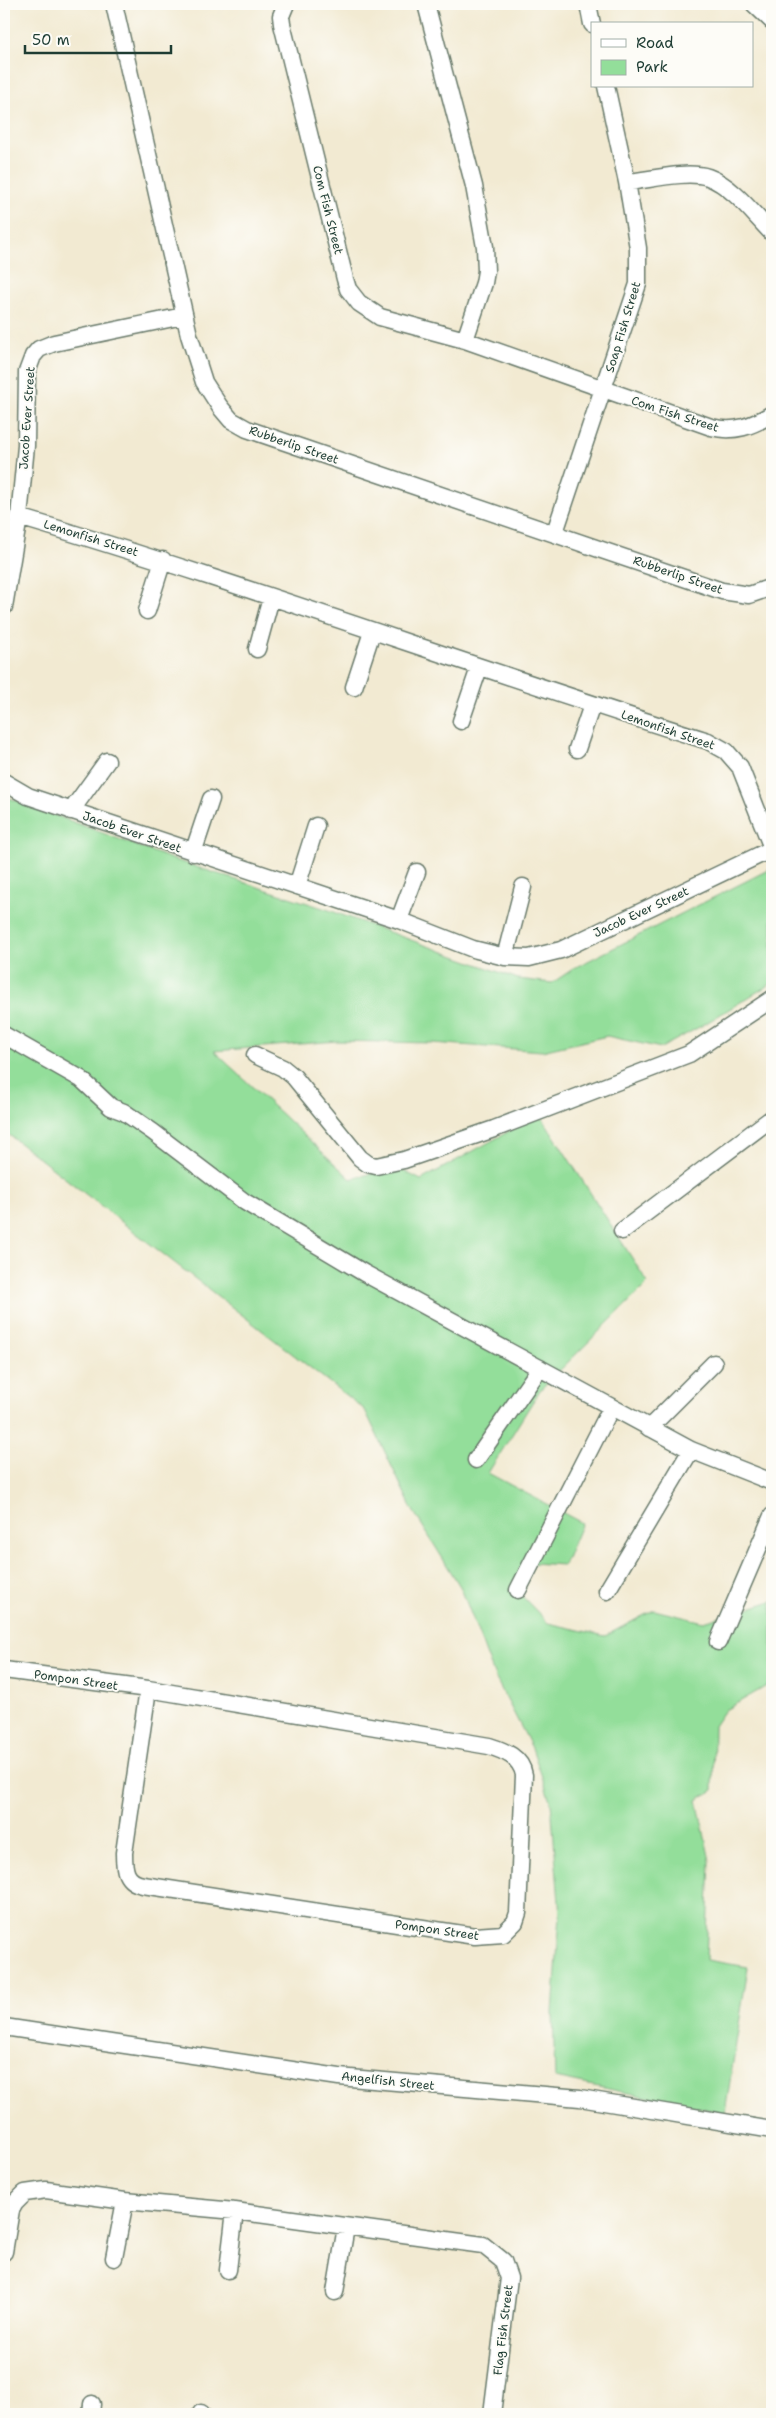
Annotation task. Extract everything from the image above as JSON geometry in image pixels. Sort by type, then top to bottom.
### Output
[{"type":"street","name":"Rubberlip Street","points":[[114,4],[183,316],[204,382],[230,420],[246,429],[555,532],[722,591],[749,595],[772,587]]},
{"type":"street","name":"Com Fish Street","points":[[286,4],[281,16],[282,24],[348,289],[359,303],[380,317],[465,340],[719,429],[735,430],[744,428],[772,414]]},
{"type":"street","points":[[426,4],[474,186],[485,247],[484,283],[465,340]]},
{"type":"street","points":[[588,4],[592,22]]},
{"type":"street","points":[[754,4],[772,21]]},
{"type":"street","name":"Soap Fish Street","points":[[555,532],[638,284],[638,248],[627,182],[606,88]]},
{"type":"street","points":[[627,182],[685,175],[707,177],[730,191],[772,233]]},
{"type":"street","name":"Jacob Ever Street","points":[[4,607],[19,517],[26,438],[27,372],[33,356],[39,349],[54,343],[183,316]]},
{"type":"street","name":"Lemonfish Street","points":[[19,517],[163,560],[480,668],[708,741],[726,751],[740,767],[772,848]]},
{"type":"street","points":[[147,611],[163,560]]},
{"type":"street","points":[[257,649],[271,598]]},
{"type":"street","points":[[354,687],[372,632]]},
{"type":"street","points":[[461,721],[480,668]]},
{"type":"street","points":[[577,749],[592,705]]},
{"type":"street","name":"Jacob Ever Street","points":[[71,811],[107,761]]},
{"type":"street","name":"Jacob Ever Street","points":[[4,782],[28,796],[193,853],[399,920],[473,949],[505,957],[529,958],[561,950],[772,848]]},
{"type":"street","name":"Jacob Ever Street","points":[[193,853],[211,799]]},
{"type":"street","points":[[297,886],[316,826]]},
{"type":"street","points":[[399,920],[417,872]]},
{"type":"street","points":[[505,957],[523,887]]},
{"type":"street","points":[[255,1055],[283,1068],[294,1077],[360,1158],[368,1164],[376,1166],[404,1160],[494,1129],[690,1054],[772,999]]},
{"type":"street","points":[[4,1035],[82,1079],[111,1107],[124,1112],[153,1132],[245,1202],[364,1274],[691,1450],[772,1482]]},
{"type":"street","points":[[622,1231],[772,1118]]},
{"type":"street","points":[[649,1428],[714,1363]]},
{"type":"street","points":[[476,1460],[540,1368]]},
{"type":"street","points":[[518,1590],[611,1408]]},
{"type":"street","points":[[607,1591],[691,1450]]},
{"type":"street","points":[[718,1642],[772,1516]]},
{"type":"street","name":"Pompon Street","points":[[4,1670],[148,1689],[479,1745],[506,1752],[519,1762],[524,1775],[518,1913],[515,1922],[503,1934],[475,1936],[132,1882],[125,1872],[124,1853],[148,1689]]},
{"type":"street","name":"Angelfish Street","points":[[4,2027],[339,2077],[580,2098],[772,2130]]},
{"type":"street","name":"Flag Fish Street","points":[[4,2252],[11,2210],[25,2193],[46,2190],[125,2201],[235,2211],[476,2243],[490,2249],[503,2261],[508,2270],[508,2294],[492,2414]]},
{"type":"street","points":[[114,2258],[125,2201]]},
{"type":"street","points":[[228,2270],[235,2211]]},
{"type":"street","points":[[335,2292],[346,2227]]},
{"type":"green space","points":[[4,796],[172,859],[326,909],[518,979],[552,983],[576,967],[772,868],[772,983],[661,1048],[607,1036],[542,1051],[433,1043],[337,1041],[214,1051],[351,1179],[396,1167],[421,1180],[540,1114],[648,1283],[540,1390],[488,1473],[582,1523],[564,1565],[531,1563],[519,1593],[548,1623],[605,1636],[654,1610],[704,1622],[772,1601],[772,1683],[725,1710],[714,1726],[713,1790],[697,1800],[710,1861],[706,1960],[748,1967],[725,2113],[555,2078],[553,2012],[560,1915],[551,1803],[532,1748],[495,1677],[461,1588],[412,1509],[365,1410],[4,1131]]}]
